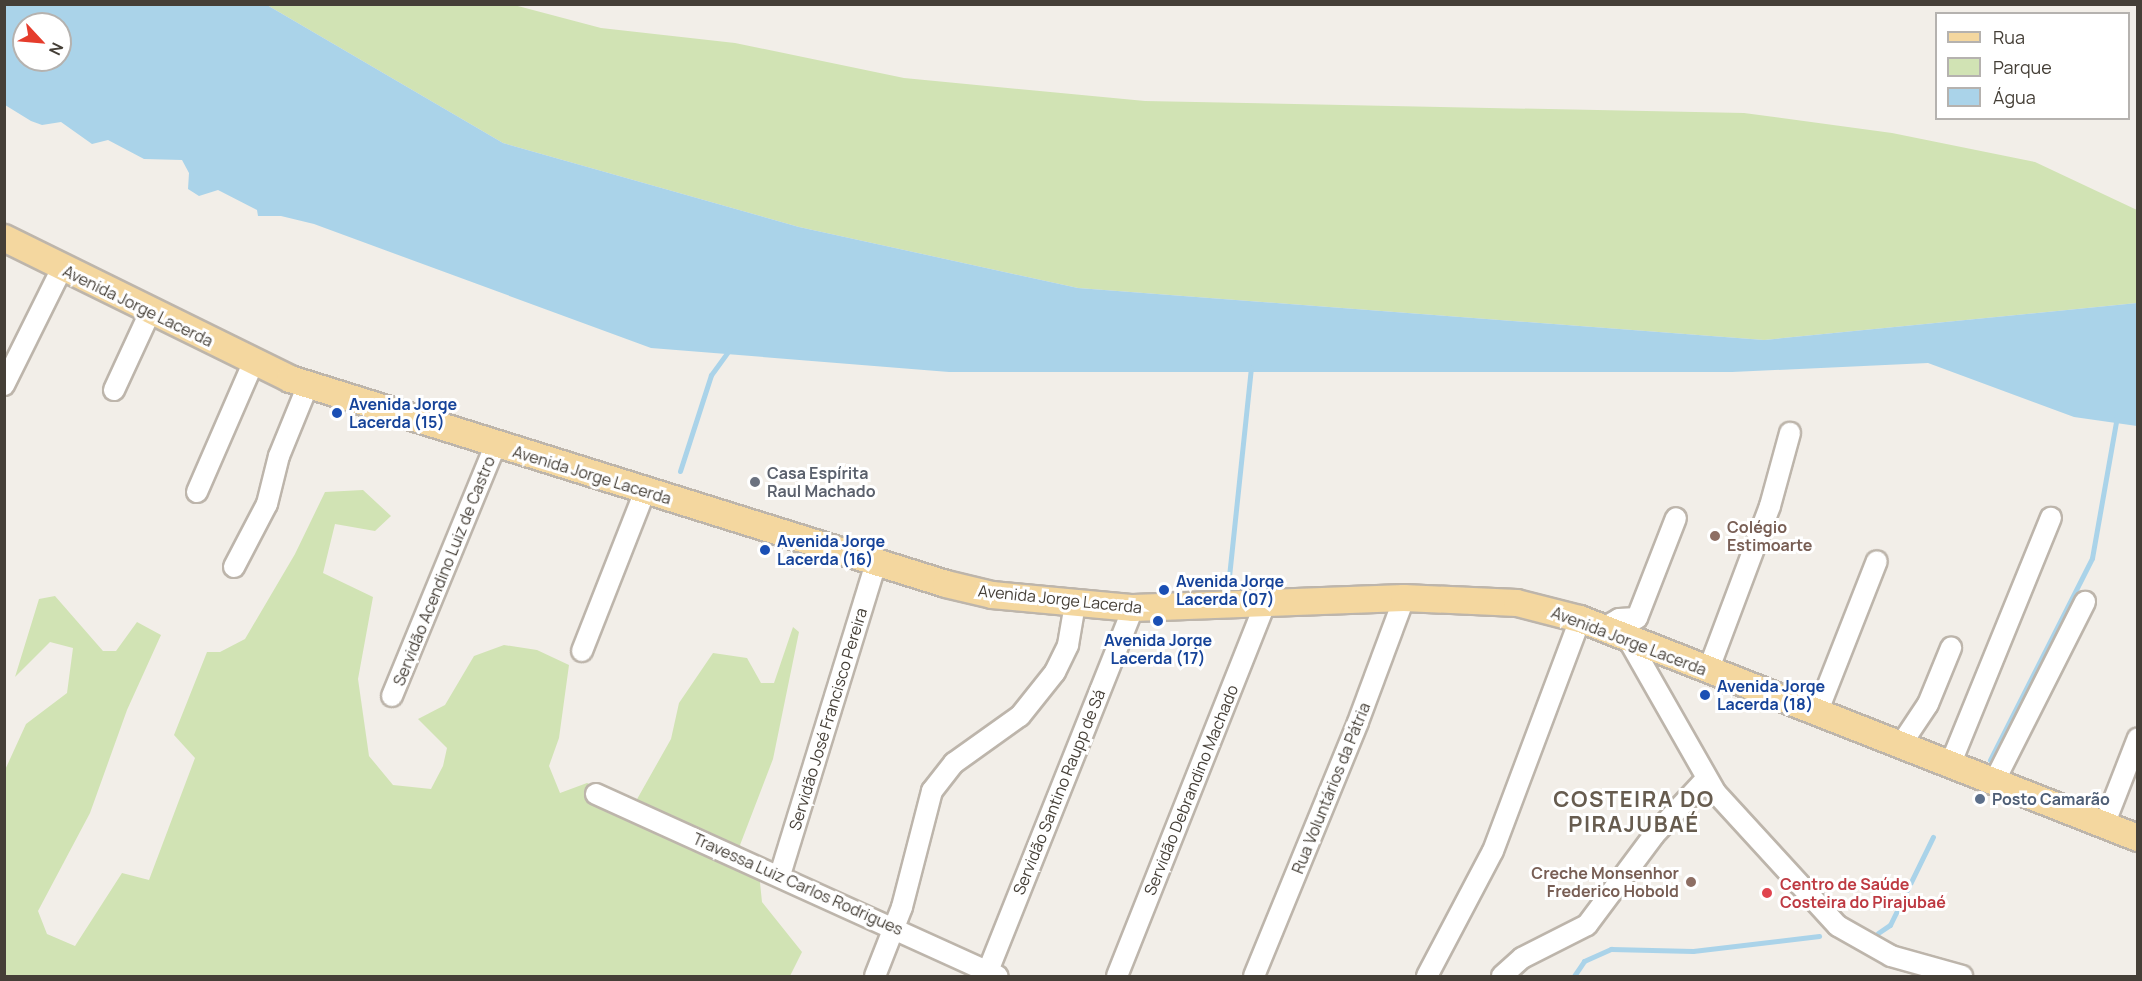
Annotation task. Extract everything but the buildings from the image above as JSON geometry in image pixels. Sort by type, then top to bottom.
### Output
[{"type":"main road","name":"Avenida Jorge Lacerda","points":[[4,238],[254,363],[308,385],[495,446],[876,563],[992,595],[1133,608],[1404,598],[1517,603],[1591,624],[2138,838]]},
{"type":"street","points":[[4,385],[62,268]]},
{"type":"street","points":[[114,390],[150,312]]},
{"type":"street","points":[[197,492],[254,363]]},
{"type":"street","points":[[234,567],[267,504],[279,456],[308,385]]},
{"type":"street","points":[[1708,671],[1770,506],[1791,433]]},
{"type":"street","name":"Servidão Acendino Luiz de Castro","points":[[392,696],[495,446]]},
{"type":"street","points":[[582,651],[645,491]]},
{"type":"street","points":[[1427,976],[1493,851],[1591,624],[1637,618],[1677,518]]},
{"type":"street","points":[[1950,765],[2051,518]]},
{"type":"street","points":[[1817,713],[1877,561]]},
{"type":"street","name":"Servidão José Francisco Pereira","points":[[780,875],[876,563]]},
{"type":"street","name":"Rua Voluntários da Pátria","points":[[1254,976],[1358,722],[1404,598]]},
{"type":"street","points":[[1994,782],[2085,603]]},
{"type":"street","points":[[875,976],[896,927],[932,791],[954,763],[1020,716],[1055,672],[1068,645],[1075,604]]},
{"type":"street","name":"Servidão Debrandino Machado","points":[[1117,976],[1265,604]]},
{"type":"street","name":"Servidão Santino Raupp de Sá","points":[[991,975],[1133,608]]},
{"type":"street","points":[[1628,639],[1706,779],[1838,926],[1915,971],[1962,976]]},
{"type":"street","points":[[1900,746],[1928,704],[1951,648]]},
{"type":"street","points":[[2104,825],[2138,738]]},
{"type":"street","points":[[1502,976],[1522,958],[1587,925],[1654,835],[1706,779]]},
{"type":"street","name":"Travessa Luiz Carlos Rodrigues","points":[[596,795],[896,927],[991,975]]},
{"type":"green space","points":[[267,5],[514,5],[601,28],[735,43],[904,78],[1145,101],[1744,113],[1892,133],[2035,162],[2137,210],[2137,303],[1764,340],[1078,288],[799,227],[503,143]]},
{"type":"green space","points":[[363,490],[391,516],[375,531],[335,524],[323,573],[373,597],[358,679],[369,756],[393,785],[431,789],[443,766],[447,748],[418,719],[445,705],[474,656],[504,645],[537,650],[569,665],[559,738],[549,766],[560,793],[587,783],[636,801],[671,739],[679,703],[713,653],[747,658],[761,683],[774,683],[793,627],[799,632],[773,759],[740,845],[759,873],[762,902],[802,952],[790,976],[5,976],[5,770],[26,724],[67,693],[73,648],[50,642],[15,677],[39,599],[55,596],[103,651],[116,651],[137,622],[161,635],[127,710],[90,813],[38,911],[47,934],[75,946],[122,873],[149,880],[195,758],[174,735],[207,652],[220,652],[245,639],[295,554],[325,492]]},
{"type":"water","points":[[4,5],[267,5],[503,143],[799,227],[1078,288],[1764,340],[2137,303],[2137,426],[2074,417],[1928,363],[1732,372],[949,372],[651,348],[314,224],[281,216],[258,216],[257,210],[218,190],[199,196],[188,189],[189,173],[182,160],[144,159],[108,140],[92,144],[61,122],[42,125],[5,105]]},
{"type":"waterway","points":[[680,471],[711,375],[730,349]]},
{"type":"waterway","points":[[1228,586],[1251,367]]},
{"type":"waterway","points":[[1990,760],[2092,558],[2117,416]]},
{"type":"waterway","points":[[1878,933],[1890,925],[1933,837]]},
{"type":"waterway","points":[[1574,976],[1584,961],[1611,949],[1693,951],[1819,936]]},
{"type":"place","name":"Avenida Jorge Lacerda (15)","points":[[337,413]]},
{"type":"place","name":"Casa Espírita Raul Machado","points":[[755,482]]},
{"type":"place","name":"Colégio Estimoarte","points":[[1715,536]]},
{"type":"place","name":"Avenida Jorge Lacerda (16)","points":[[765,550]]},
{"type":"place","name":"Avenida Jorge Lacerda (07)","points":[[1164,590]]},
{"type":"place","name":"Avenida Jorge Lacerda (17)","points":[[1158,621]]},
{"type":"place","name":"Avenida Jorge Lacerda (18)","points":[[1705,695]]},
{"type":"place","name":"Posto Camarão","points":[[1980,799]]},
{"type":"place","name":"Creche Monsenhor Frederico Hobold","points":[[1691,882]]},
{"type":"place","name":"Centro de Saúde Costeira do Pirajubaé","points":[[1767,893]]},
{"type":"district","name":"COSTEIRA DO PIRAJUBAÉ","points":[[1634,812]]}]
